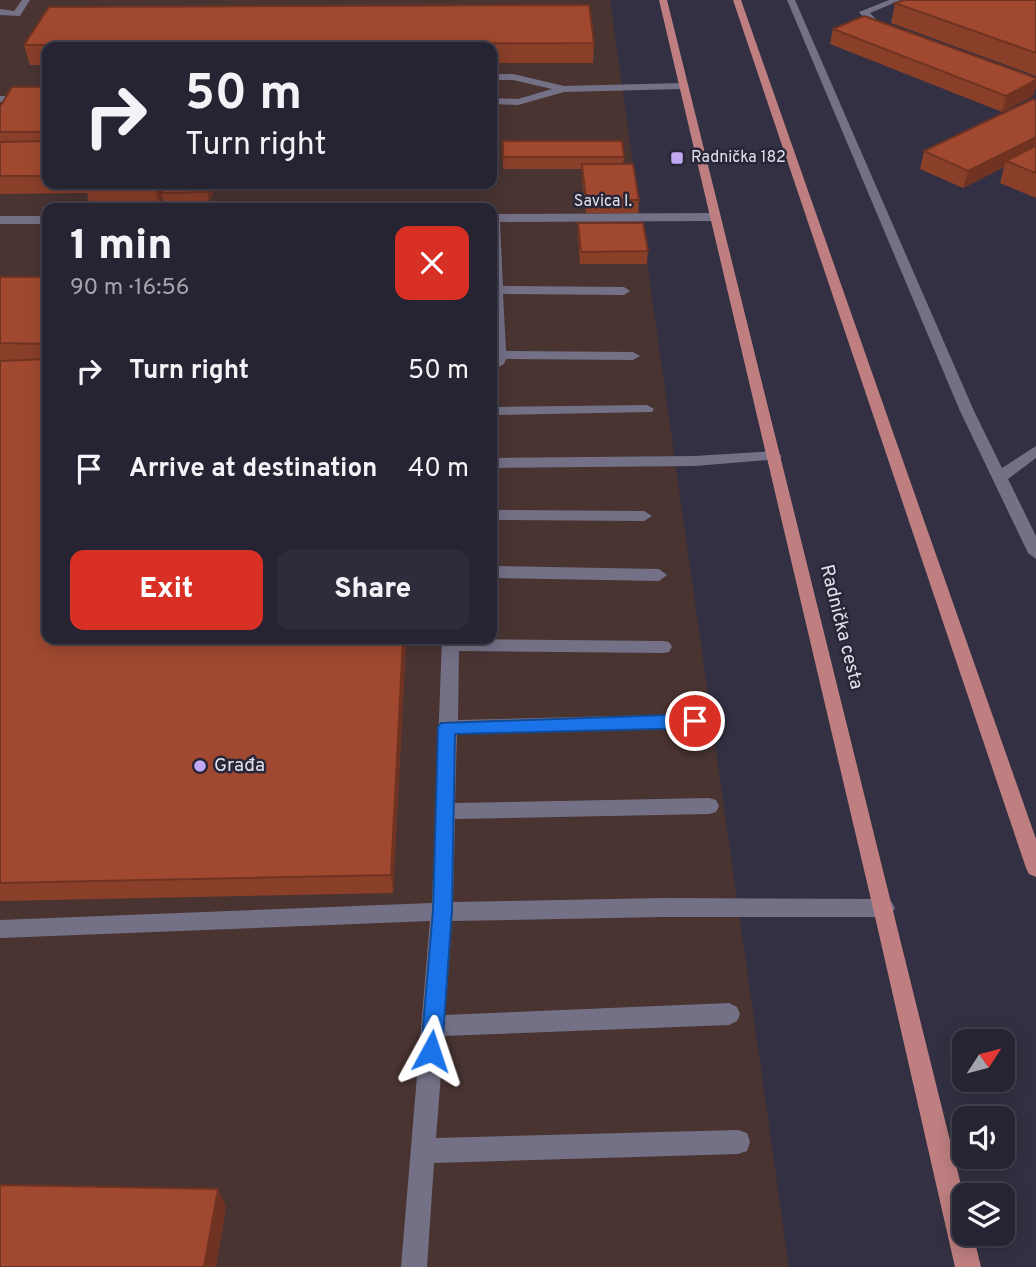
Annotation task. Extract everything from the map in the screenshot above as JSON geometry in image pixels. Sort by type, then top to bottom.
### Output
[{"type":"main road","name":"Radnička cesta","points":[[663,0],[884,908],[968,1267]]},
{"type":"main road","points":[[737,0],[1036,868]]},
{"type":"street","points":[[0,12],[17,14],[26,0]]},
{"type":"street","points":[[791,0],[967,411],[1036,553]]},
{"type":"street","points":[[893,33],[880,29],[864,12],[897,0]]},
{"type":"street","points":[[497,77],[513,77],[563,89]]},
{"type":"street","points":[[497,101],[518,102],[563,89],[682,86]]},
{"type":"street","points":[[30,100],[42,94]]},
{"type":"street","points":[[0,99],[42,100]]},
{"type":"street","name":"Savica I.","points":[[497,218],[714,217]]},
{"type":"street","points":[[0,220],[42,220]]},
{"type":"street","points":[[497,290],[624,291]]},
{"type":"street","points":[[497,361],[633,356]]},
{"type":"street","points":[[497,411],[647,409]]},
{"type":"street","points":[[1000,477],[1036,451]]},
{"type":"street","points":[[497,463],[695,461],[774,456]]},
{"type":"street","points":[[497,515],[644,516]]},
{"type":"street","points":[[497,572],[659,575]]},
{"type":"street","points":[[497,643],[663,647]]},
{"type":"street","points":[[414,1267],[442,910],[451,644]]},
{"type":"street","points":[[447,727],[695,721]]},
{"type":"street","points":[[444,811],[709,806]]},
{"type":"street","points":[[0,929],[442,910],[772,906],[884,908]]},
{"type":"street","points":[[433,1026],[729,1014]]},
{"type":"street","points":[[423,1151],[738,1142]]},
{"type":"shaded area","points":[[0,0],[610,0],[789,1267],[0,1267]]},
{"type":"building","points":[[905,0],[1036,0],[1036,53],[895,3]]},
{"type":"building","points":[[589,5],[594,43],[42,42],[42,45],[24,45],[49,7]]},
{"type":"building","points":[[864,16],[1036,80],[1006,96],[833,29]]},
{"type":"building","points":[[12,87],[42,87],[42,132],[0,132],[0,107]]},
{"type":"building","points":[[1033,99],[1036,101],[1036,137],[968,171],[924,151]]},
{"type":"building","points":[[42,141],[42,176],[0,176],[0,142]]},
{"type":"building","points":[[503,141],[622,141],[624,157],[503,157]]},
{"type":"building","points":[[1036,146],[1036,173],[1006,161]]},
{"type":"building","points":[[582,164],[633,164],[639,200],[586,200]]},
{"type":"building","points":[[163,189],[208,189],[207,192],[162,193]]},
{"type":"building","points":[[578,223],[643,223],[648,251],[581,252]]},
{"type":"building","points":[[0,277],[42,277],[42,344],[0,343]]},
{"type":"building","name":"Građa","points":[[42,359],[42,644],[403,644],[391,875],[0,883],[0,361]]},
{"type":"building","points":[[0,1185],[218,1189],[204,1267],[0,1267]]},
{"type":"place","name":"Radnička 182","points":[[677,158]]},
{"type":"place","name":"Građa","points":[[200,766]]},
{"type":"route","points":[[431,1051],[442,910],[447,727],[695,721]]}]
